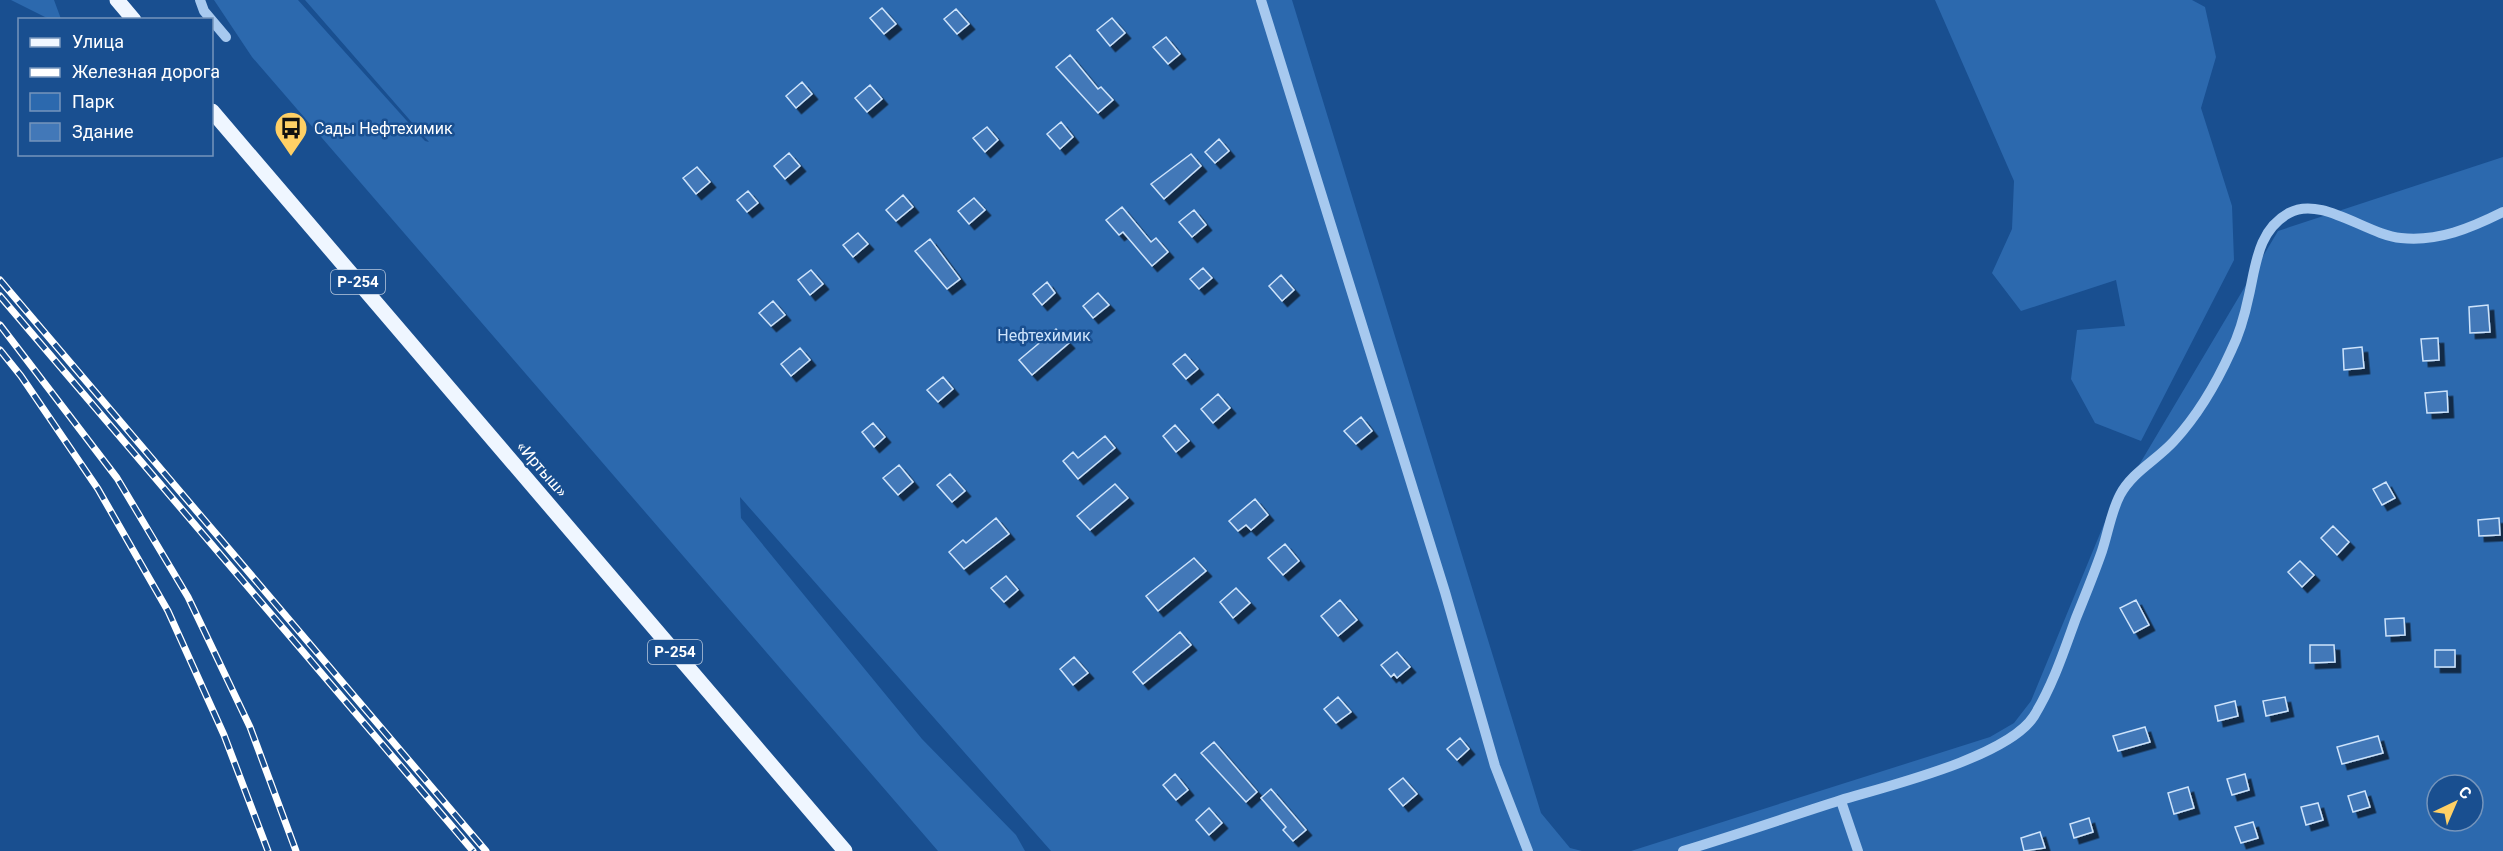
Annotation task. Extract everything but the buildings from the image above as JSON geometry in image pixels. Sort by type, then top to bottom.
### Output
[{"type":"main road","points":[[117,0],[132,18]]},
{"type":"main road","name":"«Иртыш»","points":[[213,112],[845,851]]},
{"type":"street","points":[[200,0],[204,11],[210,18]]},
{"type":"street","points":[[1261,0],[1445,592],[1495,766],[1527,851]]},
{"type":"street","points":[[213,22],[226,37]]},
{"type":"street","points":[[1683,851],[1911,780],[2003,742],[2022,730],[2032,720],[2057,670],[2093,577],[2118,498],[2138,472],[2174,442],[2206,396],[2237,339],[2249,297],[2257,255],[2263,240],[2274,224],[2289,213],[2304,207],[2333,213],[2388,237],[2406,239],[2454,234],[2503,213]]},
{"type":"street","points":[[1841,801],[1858,851]]},
{"type":"green space","points":[[11,0],[54,0],[61,18],[47,18]]},
{"type":"green space","name":"Нефтехимик","points":[[214,0],[298,0],[425,141],[429,142],[305,0],[1292,0],[1541,813],[1570,848],[1582,851],[1051,851],[740,497],[741,518],[922,739],[1016,835],[1025,851],[938,851],[252,57]]},
{"type":"green space","points":[[1935,0],[2192,0],[2205,7],[2216,57],[2201,108],[2232,206],[2234,260],[2141,441],[2095,423],[2071,379],[2077,330],[2125,326],[2116,280],[2021,311],[1992,273],[2012,229],[2014,181]]},
{"type":"green space","points":[[2503,157],[2503,851],[1631,851],[1990,737],[2014,723],[2031,701],[2104,524],[2278,231]]},
{"type":"railway","points":[[0,280],[486,851]]},
{"type":"railway","points":[[0,296],[473,851]]},
{"type":"railway","points":[[0,325],[117,478],[188,597],[250,727],[296,851]]},
{"type":"railway","points":[[0,350],[21,376],[98,489],[168,611],[224,735],[268,851]]},
{"type":"place","name":"Сады Нефтехимик","points":[[291,157]]}]
